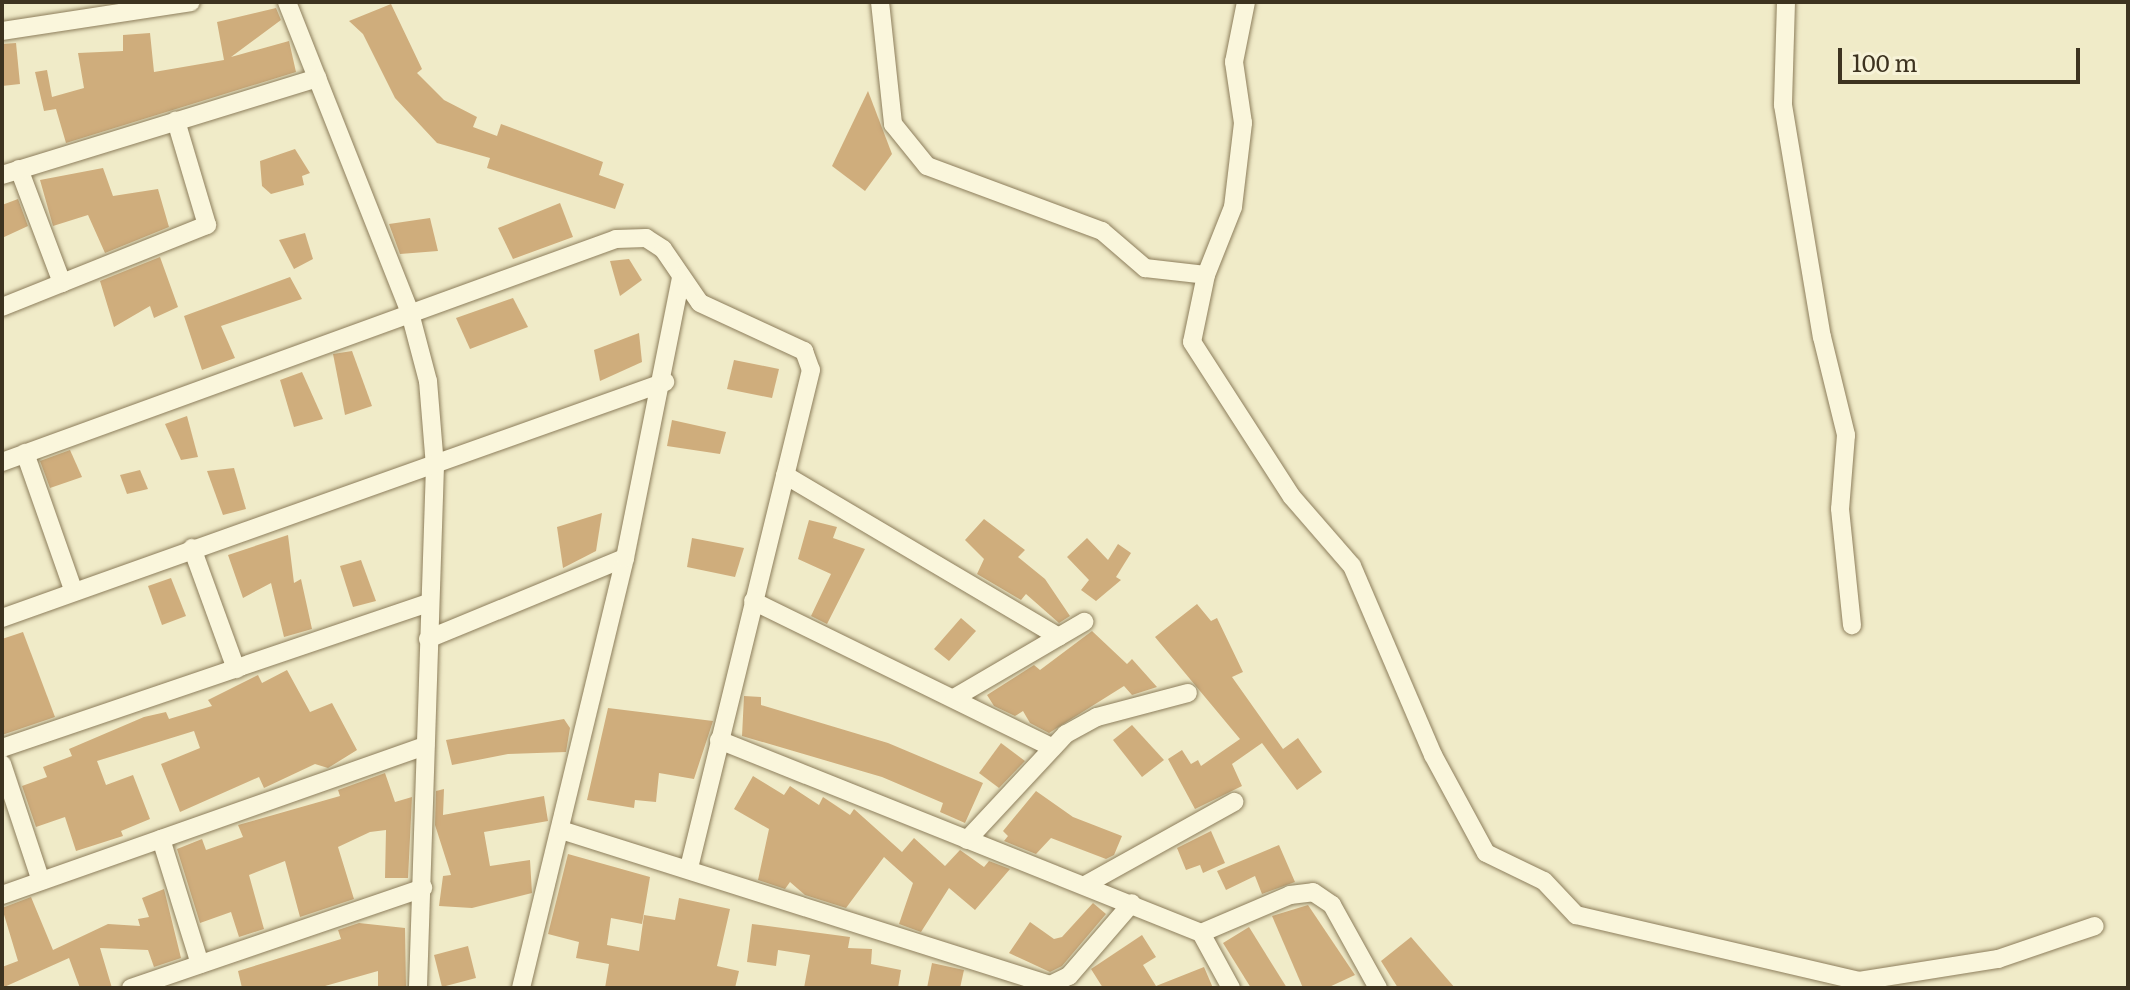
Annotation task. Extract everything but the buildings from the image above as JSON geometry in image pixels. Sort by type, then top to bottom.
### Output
[{"type":"street","points":[[2,31],[191,2]]},
{"type":"street","points":[[287,2],[410,313],[428,381],[435,466],[418,988]]},
{"type":"street","points":[[880,2],[893,124],[927,166],[1102,231],[1145,268],[1206,275]]},
{"type":"street","points":[[1246,2],[1234,62],[1243,123],[1233,207],[1206,275],[1192,342],[1292,497],[1352,566],[1433,755],[1486,853],[1544,881],[1576,915],[1859,981],[1998,959],[2095,926]]},
{"type":"street","points":[[1786,2],[1783,105],[1822,337],[1846,435],[1840,509],[1852,625]]},
{"type":"street","points":[[62,283],[10,172],[317,78]]},
{"type":"street","points":[[2,307],[207,225],[176,121]]},
{"type":"street","points":[[2,462],[632,235],[663,249],[700,303],[810,359],[785,475],[689,868]]},
{"type":"street","points":[[521,988],[665,382],[681,277]]},
{"type":"street","points":[[2,618],[665,382]]},
{"type":"street","points":[[25,453],[74,592]]},
{"type":"street","points":[[785,475],[1059,637]]},
{"type":"street","points":[[192,548],[236,669]]},
{"type":"street","points":[[428,639],[625,558]]},
{"type":"street","points":[[753,601],[1049,746]]},
{"type":"street","points":[[2,748],[429,603]]},
{"type":"street","points":[[954,698],[1084,622]]},
{"type":"street","points":[[967,840],[1049,746],[1097,717],[1188,693]]},
{"type":"street","points":[[719,740],[1201,933],[1231,988]]},
{"type":"street","points":[[2,895],[426,746]]},
{"type":"street","points":[[2,764],[41,881]]},
{"type":"street","points":[[1085,885],[1234,802]]},
{"type":"street","points":[[561,830],[689,868],[1045,986],[1073,982],[1132,903]]},
{"type":"street","points":[[161,839],[200,964]]},
{"type":"street","points":[[131,988],[423,888]]},
{"type":"street","points":[[1201,933],[1290,895],[1313,892],[1332,905],[1378,988]]}]
